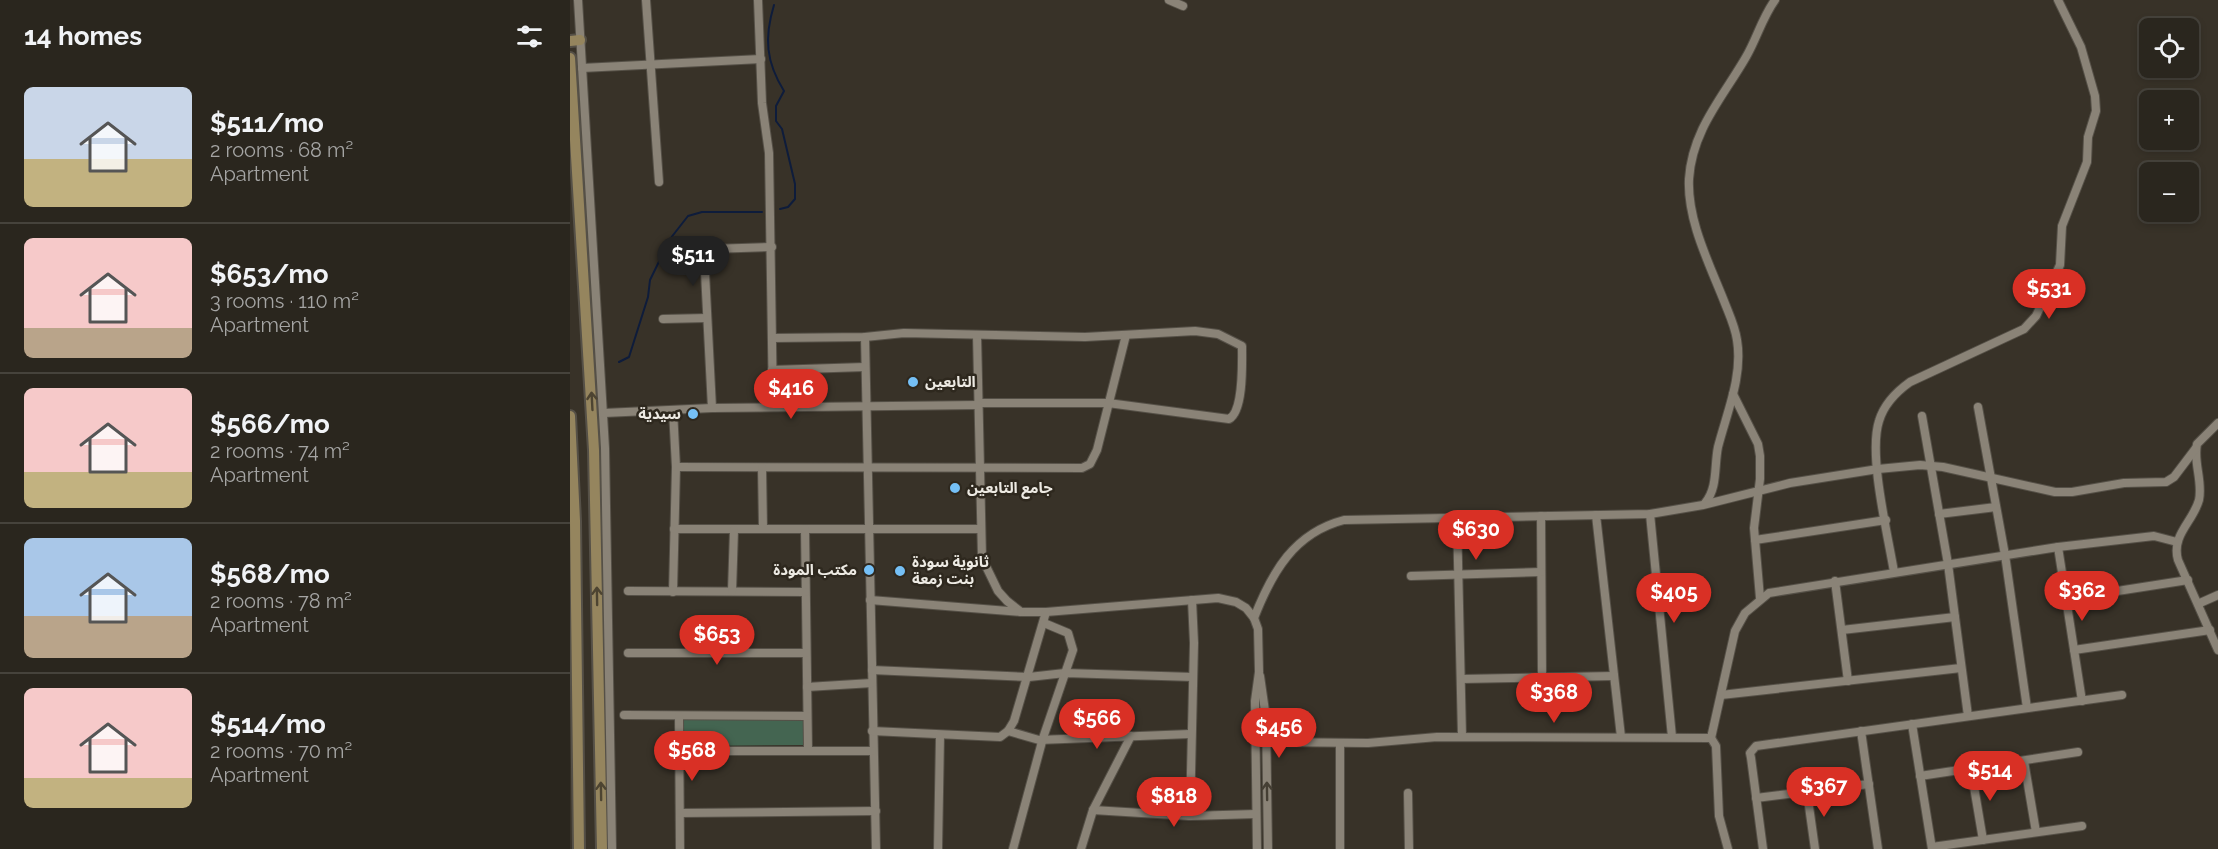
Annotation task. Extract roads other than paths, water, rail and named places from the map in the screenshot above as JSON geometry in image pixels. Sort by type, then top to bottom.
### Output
[{"type":"main road","points":[[570,58],[602,552],[602,849]]},
{"type":"main road","points":[[570,416],[579,849]]},
{"type":"street","points":[[578,0],[575,41],[582,68],[604,413],[602,552],[612,849]]},
{"type":"street","points":[[646,0],[659,182]]},
{"type":"street","points":[[758,0],[762,103],[769,153],[773,407]]},
{"type":"street","points":[[1169,0],[1183,6]]},
{"type":"street","points":[[1703,505],[1713,489],[1718,448],[1733,394],[1738,357],[1737,337],[1693,218],[1689,193],[1690,167],[1700,130],[1746,56],[1764,17],[1775,0]]},
{"type":"street","points":[[1894,572],[1878,469],[1876,435],[1881,416],[1890,399],[1910,382],[2024,329],[2036,316],[2056,275],[2061,254],[2062,225],[2087,162],[2088,137],[2096,103],[2081,47],[2058,0]]},
{"type":"street","points":[[582,68],[761,58]]},
{"type":"street","points":[[712,408],[704,253],[711,249],[772,247]]},
{"type":"street","points":[[663,319],[707,318]]},
{"type":"street","points":[[604,413],[712,408],[1108,403],[1229,419],[1234,414],[1242,382],[1242,346],[1218,334],[1203,331],[1085,337],[904,333],[865,337],[773,338]]},
{"type":"street","points":[[977,335],[978,468],[982,558],[988,575],[998,591],[1022,612]]},
{"type":"street","points":[[676,467],[1082,468],[1095,458],[1126,335]]},
{"type":"street","points":[[865,337],[872,750],[876,849]]},
{"type":"street","points":[[772,370],[865,368]]},
{"type":"street","points":[[1733,394],[1758,444],[1761,467],[1754,515],[1760,598]]},
{"type":"street","points":[[1978,407],[2005,555],[2027,708]]},
{"type":"street","points":[[673,410],[676,467],[673,592]]},
{"type":"street","points":[[1922,416],[1948,564],[1968,716]]},
{"type":"street","points":[[1254,618],[1276,572],[1300,542],[1311,532],[1344,520],[1650,514],[1703,505],[1758,489],[1878,469],[1930,465],[2063,492],[2124,483],[2166,482],[2174,477],[2196,448],[2202,436],[2218,423]]},
{"type":"street","points":[[2196,448],[2201,478],[2199,498],[2177,542],[2178,560],[2200,603],[2218,650]]},
{"type":"street","points":[[762,468],[763,529]]},
{"type":"street","points":[[1939,514],[1996,507]]},
{"type":"street","points":[[1650,514],[1672,737]]},
{"type":"street","points":[[1596,515],[1621,737]]},
{"type":"street","points":[[1541,516],[1542,677]]},
{"type":"street","points":[[1457,518],[1462,737]]},
{"type":"street","points":[[1755,540],[1886,519]]},
{"type":"street","points":[[674,530],[980,529]]},
{"type":"street","points":[[732,591],[734,530]]},
{"type":"street","points":[[805,530],[808,750]]},
{"type":"street","points":[[1728,849],[1719,816],[1716,746],[1711,738],[1735,631],[1745,613],[1760,598],[1779,590],[2058,547],[2154,536],[2177,542]]},
{"type":"street","points":[[2058,547],[2082,701]]},
{"type":"street","points":[[1411,576],[1541,572]]},
{"type":"street","points":[[2066,599],[2188,580]]},
{"type":"street","points":[[1835,581],[1848,681]]},
{"type":"street","points":[[628,591],[805,592]]},
{"type":"street","points":[[2200,603],[2218,595]]},
{"type":"street","points":[[870,600],[1022,612],[1192,600],[1230,600],[1241,604],[1254,618],[1258,635],[1259,672],[1265,706],[1268,849]]},
{"type":"street","points":[[1190,816],[1192,600]]},
{"type":"street","points":[[872,731],[940,736],[1000,737],[1008,731],[1029,676],[1046,612]]},
{"type":"street","points":[[1842,630],[1955,617]]},
{"type":"street","points":[[1013,849],[1043,738],[1073,650],[1072,639],[1060,628],[1044,623]]},
{"type":"street","points":[[2074,650],[2210,630]]},
{"type":"street","points":[[628,653],[806,653]]},
{"type":"street","points":[[1721,695],[1962,668]]},
{"type":"street","points":[[872,670],[1029,676],[1065,673],[1193,677]]},
{"type":"street","points":[[1257,849],[1255,701],[1259,672]]},
{"type":"street","points":[[1461,679],[1614,676]]},
{"type":"street","points":[[807,687],[872,683]]},
{"type":"street","points":[[1762,849],[1750,753],[1756,746],[2122,695]]},
{"type":"street","points":[[624,715],[807,716]]},
{"type":"street","points":[[679,716],[680,849]]},
{"type":"street","points":[[1912,724],[1932,848],[2082,826]]},
{"type":"street","points":[[1008,731],[1039,740],[1043,738],[1190,735]]},
{"type":"street","points":[[1861,731],[1878,849]]},
{"type":"street","points":[[938,849],[940,736]]},
{"type":"street","points":[[1081,849],[1093,810],[1131,736]]},
{"type":"street","points":[[1266,742],[1340,743],[1462,737],[1711,738]]},
{"type":"street","points":[[1340,743],[1340,849]]},
{"type":"street","points":[[679,752],[872,750]]},
{"type":"street","points":[[1920,776],[2078,752]]},
{"type":"street","points":[[2024,760],[2036,832]]},
{"type":"street","points":[[1971,769],[1983,840]]},
{"type":"street","points":[[1756,798],[1869,784]]},
{"type":"street","points":[[1807,792],[1815,849]]},
{"type":"street","points":[[1408,793],[1409,849]]},
{"type":"street","points":[[1093,810],[1190,816],[1256,814]]},
{"type":"street","points":[[680,813],[876,811]]},
{"type":"waterway","points":[[774,5],[769,28],[768,50],[773,70],[784,91],[776,106],[776,121],[782,129],[795,184],[795,199],[788,207],[780,209]]},
{"type":"waterway","points":[[619,362],[629,357],[648,297],[650,280],[670,239],[688,216],[702,212],[762,212]]},
{"type":"place","name":"التابعين","points":[[913,382]]},
{"type":"place","name":"سيدية","points":[[693,414]]},
{"type":"place","name":"جامع التابعين","points":[[955,488]]},
{"type":"place","name":"مكتب المودة","points":[[869,570]]},
{"type":"place","name":"ثانوية سودة بنت زمعة","points":[[900,571]]}]
